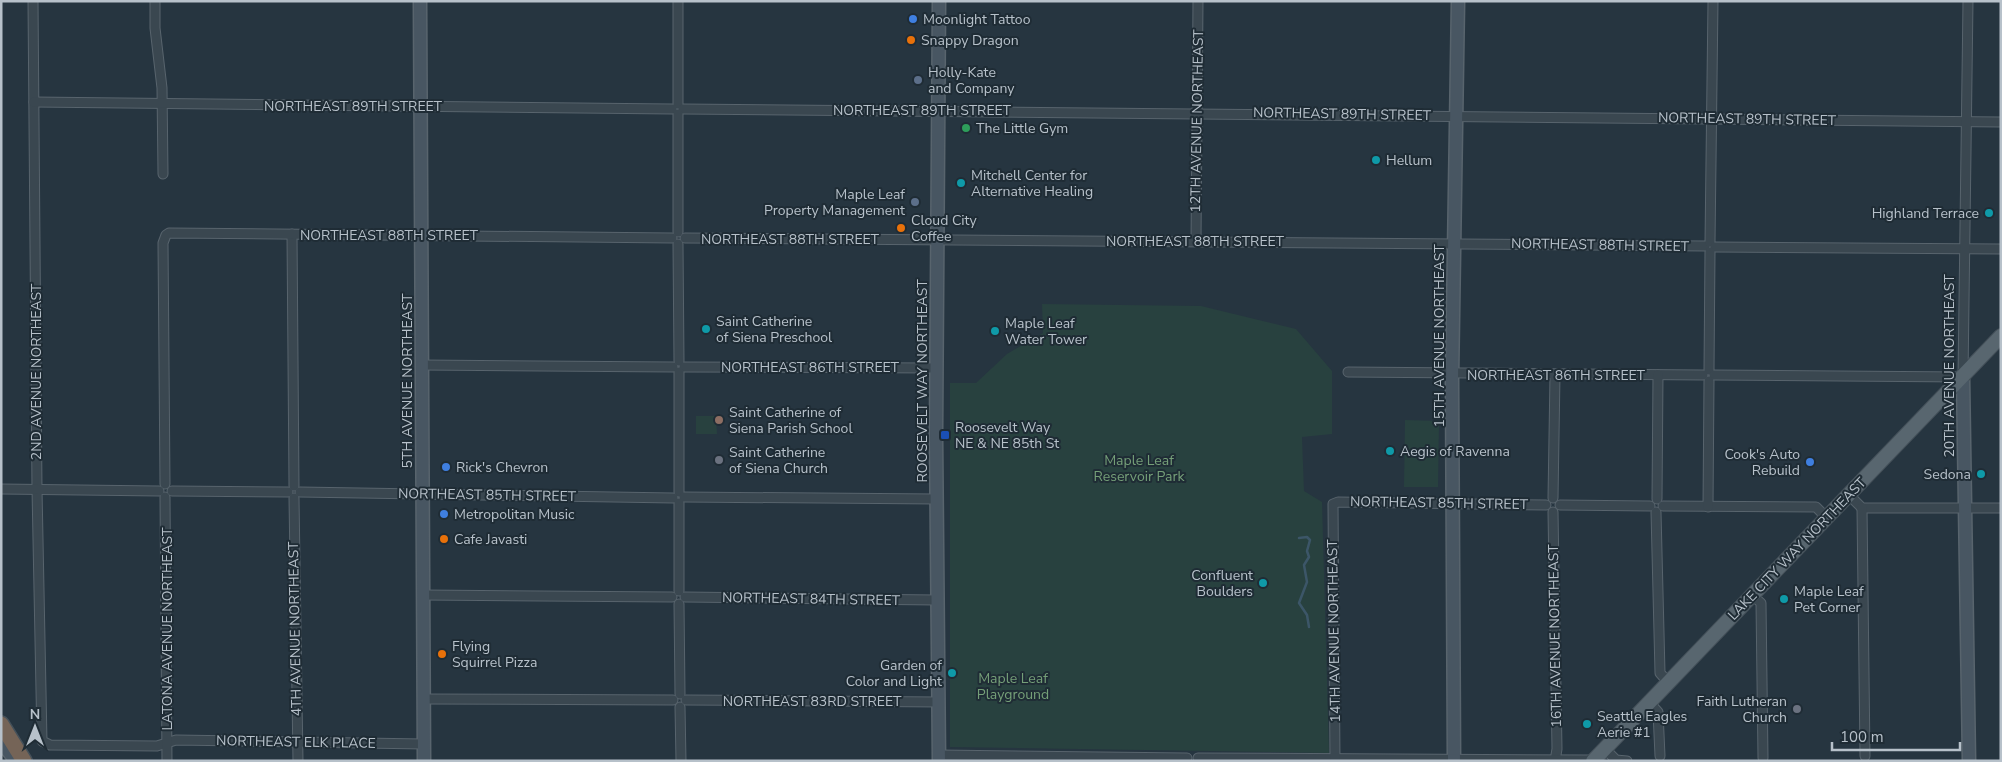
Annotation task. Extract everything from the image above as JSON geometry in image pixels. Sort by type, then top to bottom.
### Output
[{"type":"highway","points":[[1,724],[24,761]]},
{"type":"main road","name":"5TH AVENUE NORTHEAST","points":[[420,1],[424,761]]},
{"type":"main road","name":"ROOSEVELT WAY NORTHEAST","points":[[939,1],[936,368],[936,600],[939,758]]},
{"type":"main road","name":"15TH AVENUE NORTHEAST","points":[[1454,760],[1452,374],[1458,1]]},
{"type":"main road","name":"LAKE CITY WAY NORTHEAST","points":[[1593,761],[2001,336]]},
{"type":"main road","name":"20TH AVENUE NORTHEAST","points":[[1963,377],[1969,761]]},
{"type":"main road","points":[[1,742],[16,761]]},
{"type":"street","name":"2ND AVENUE NORTHEAST","points":[[33,1],[40,737],[43,743]]},
{"type":"street","points":[[155,1],[155,28],[162,104],[163,174]]},
{"type":"street","points":[[678,1],[681,761]]},
{"type":"street","name":"12TH AVENUE NORTHEAST","points":[[1196,242],[1198,1]]},
{"type":"street","points":[[1708,506],[1713,1]]},
{"type":"street","name":"20TH AVENUE NORTHEAST","points":[[1963,377],[1968,1]]},
{"type":"street","name":"NORTHEAST 89TH STREET","points":[[34,102],[2001,122]]},
{"type":"street","name":"NORTHEAST 88TH STREET","points":[[166,235],[173,233],[2001,249]]},
{"type":"street","name":"4TH AVENUE NORTHEAST","points":[[292,234],[298,761]]},
{"type":"street","name":"LATONA AVENUE NORTHEAST","points":[[166,235],[163,243],[167,761]]},
{"type":"street","name":"NORTHEAST 86TH STREET","points":[[422,365],[936,368]]},
{"type":"street","name":"NORTHEAST 86TH STREET","points":[[1348,372],[1963,377]]},
{"type":"street","name":"16TH AVENUE NORTHEAST","points":[[1555,375],[1553,505],[1557,749],[1555,760]]},
{"type":"street","points":[[1658,375],[1656,506],[1660,673],[1668,682]]},
{"type":"street","name":"NORTHEAST 85TH STREET","points":[[1,489],[679,498],[936,499]]},
{"type":"street","points":[[1849,495],[1862,508],[1865,759]]},
{"type":"street","name":"NORTHEAST 85TH STREET","points":[[1333,504],[1338,502],[1816,508],[1827,518]]},
{"type":"street","name":"14TH AVENUE NORTHEAST","points":[[1333,504],[1335,759]]},
{"type":"street","points":[[1862,508],[2001,508]]},
{"type":"street","name":"NORTHEAST 84TH STREET","points":[[423,595],[936,600]]},
{"type":"street","points":[[1752,595],[1761,603],[1763,760]]},
{"type":"street","name":"NORTHEAST 83RD STREET","points":[[424,698],[939,702]]},
{"type":"street","points":[[1649,702],[1658,712],[1660,759]]},
{"type":"street","name":"NORTHEAST ELK PLACE","points":[[43,743],[50,745],[157,746],[176,740],[424,744]]},
{"type":"street","points":[[1604,748],[1616,760],[1627,761]]},
{"type":"street","points":[[939,758],[1187,759],[1192,753],[1196,754],[1198,759],[1593,761]]},
{"type":"green space","name":"Maple Leaf Reservoir Park","points":[[1042,304],[1201,306],[1296,329],[1332,371],[1332,434],[1302,437],[1304,491],[1322,502],[1329,753],[950,747],[950,383],[976,383],[1007,354],[1043,333]]},
{"type":"green space","points":[[696,416],[716,416],[717,434],[696,434]]},
{"type":"green space","points":[[1405,420],[1439,421],[1438,487],[1404,487]]},
{"type":"waterway","points":[[1299,538],[1307,537],[1310,540],[1307,551],[1309,557],[1304,565],[1307,582],[1299,603],[1307,615],[1309,627]]},
{"type":"place","name":"Moonlight Tattoo","points":[[913,19]]},
{"type":"place","name":"Snappy Dragon","points":[[911,40]]},
{"type":"place","name":"Holly-Kate and Company","points":[[918,80]]},
{"type":"place","name":"The Little Gym","points":[[966,128]]},
{"type":"place","name":"Hellum","points":[[1376,160]]},
{"type":"place","name":"Mitchell Center for Alternative Healing","points":[[961,183]]},
{"type":"place","name":"Maple Leaf Property Management","points":[[915,202]]},
{"type":"place","name":"Highland Terrace","points":[[1989,213]]},
{"type":"place","name":"Cloud City Coffee","points":[[901,228]]},
{"type":"place","name":"Saint Catherine of Siena Preschool","points":[[706,329]]},
{"type":"place","name":"Maple Leaf Water Tower","points":[[995,331]]},
{"type":"place","name":"Saint Catherine of Siena Parish School","points":[[719,420]]},
{"type":"place","name":"Roosevelt Way NE & NE 85th St","points":[[945,435]]},
{"type":"place","name":"Aegis of Ravenna","points":[[1390,451]]},
{"type":"place","name":"Saint Catherine of Siena Church","points":[[719,460]]},
{"type":"place","name":"Cook's Auto Rebuild","points":[[1810,462]]},
{"type":"place","name":"Rick's Chevron","points":[[446,467]]},
{"type":"place","name":"Sedona","points":[[1981,474]]},
{"type":"place","name":"Metropolitan Music","points":[[444,514]]},
{"type":"place","name":"Cafe Javasti","points":[[444,539]]},
{"type":"place","name":"Confluent Boulders","points":[[1263,583]]},
{"type":"place","name":"Maple Leaf Pet Corner","points":[[1784,599]]},
{"type":"place","name":"Flying Squirrel Pizza","points":[[442,654]]},
{"type":"place","name":"Garden of Color and Light","points":[[952,673]]},
{"type":"place","name":"Faith Lutheran Church","points":[[1797,709]]},
{"type":"place","name":"Seattle Eagles Aerie #1","points":[[1587,724]]},
{"type":"park label","name":"Maple Leaf Playground","points":[[1013,686]]}]
